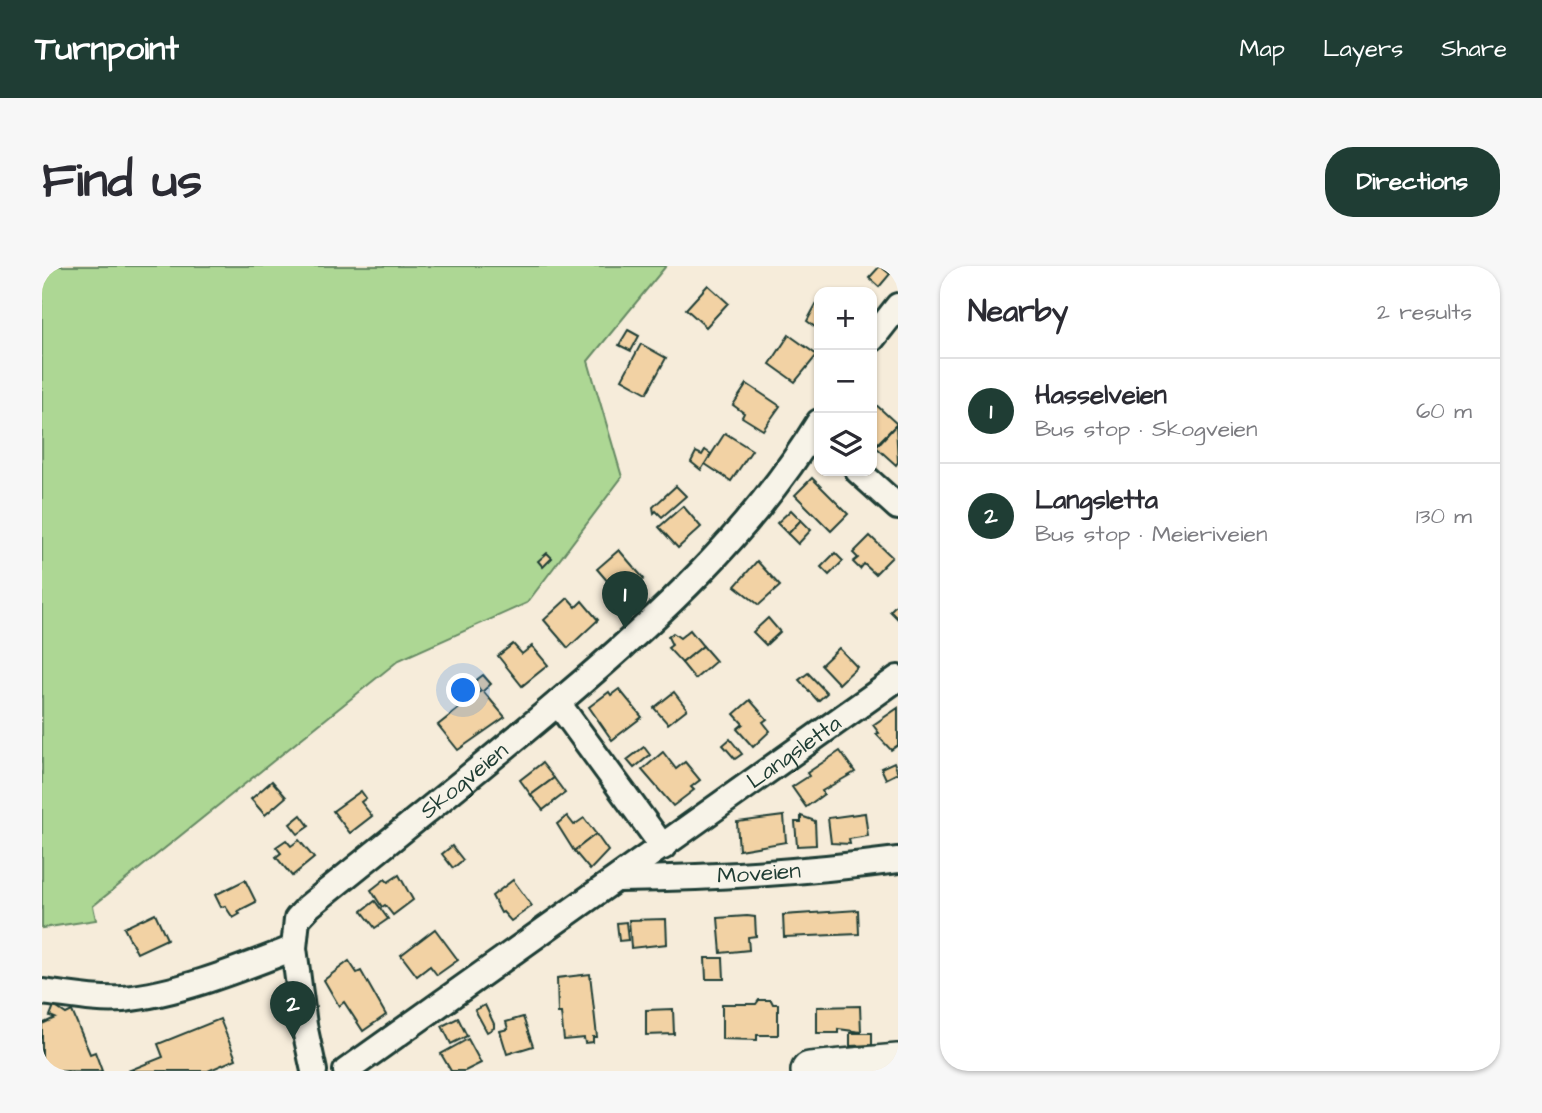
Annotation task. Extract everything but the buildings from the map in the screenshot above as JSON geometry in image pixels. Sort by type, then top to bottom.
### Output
[{"type":"highway","points":[[810,1071],[898,1063]]},
{"type":"street","points":[[877,333],[898,306]]},
{"type":"street","name":"Skogveien","points":[[314,1071],[303,1025],[294,948],[297,919],[309,906],[558,703],[694,582],[749,521],[814,434]]},
{"type":"street","points":[[864,476],[898,507]]},
{"type":"street","name":"Langsletta","points":[[346,1071],[620,879],[898,678]]},
{"type":"street","points":[[558,703],[663,846]]},
{"type":"street","name":"Moveien","points":[[620,879],[715,878],[813,871],[898,860]]},
{"type":"street","points":[[42,992],[85,999],[124,999],[207,979],[294,948]]},
{"type":"green space","points":[[42,266],[666,266],[588,361],[622,477],[527,603],[399,660],[93,906],[96,920],[42,928]]},
{"type":"place","name":"Hasselveien","points":[[625,629]]},
{"type":"place","name":"Langsletta","points":[[293,1039]]}]
